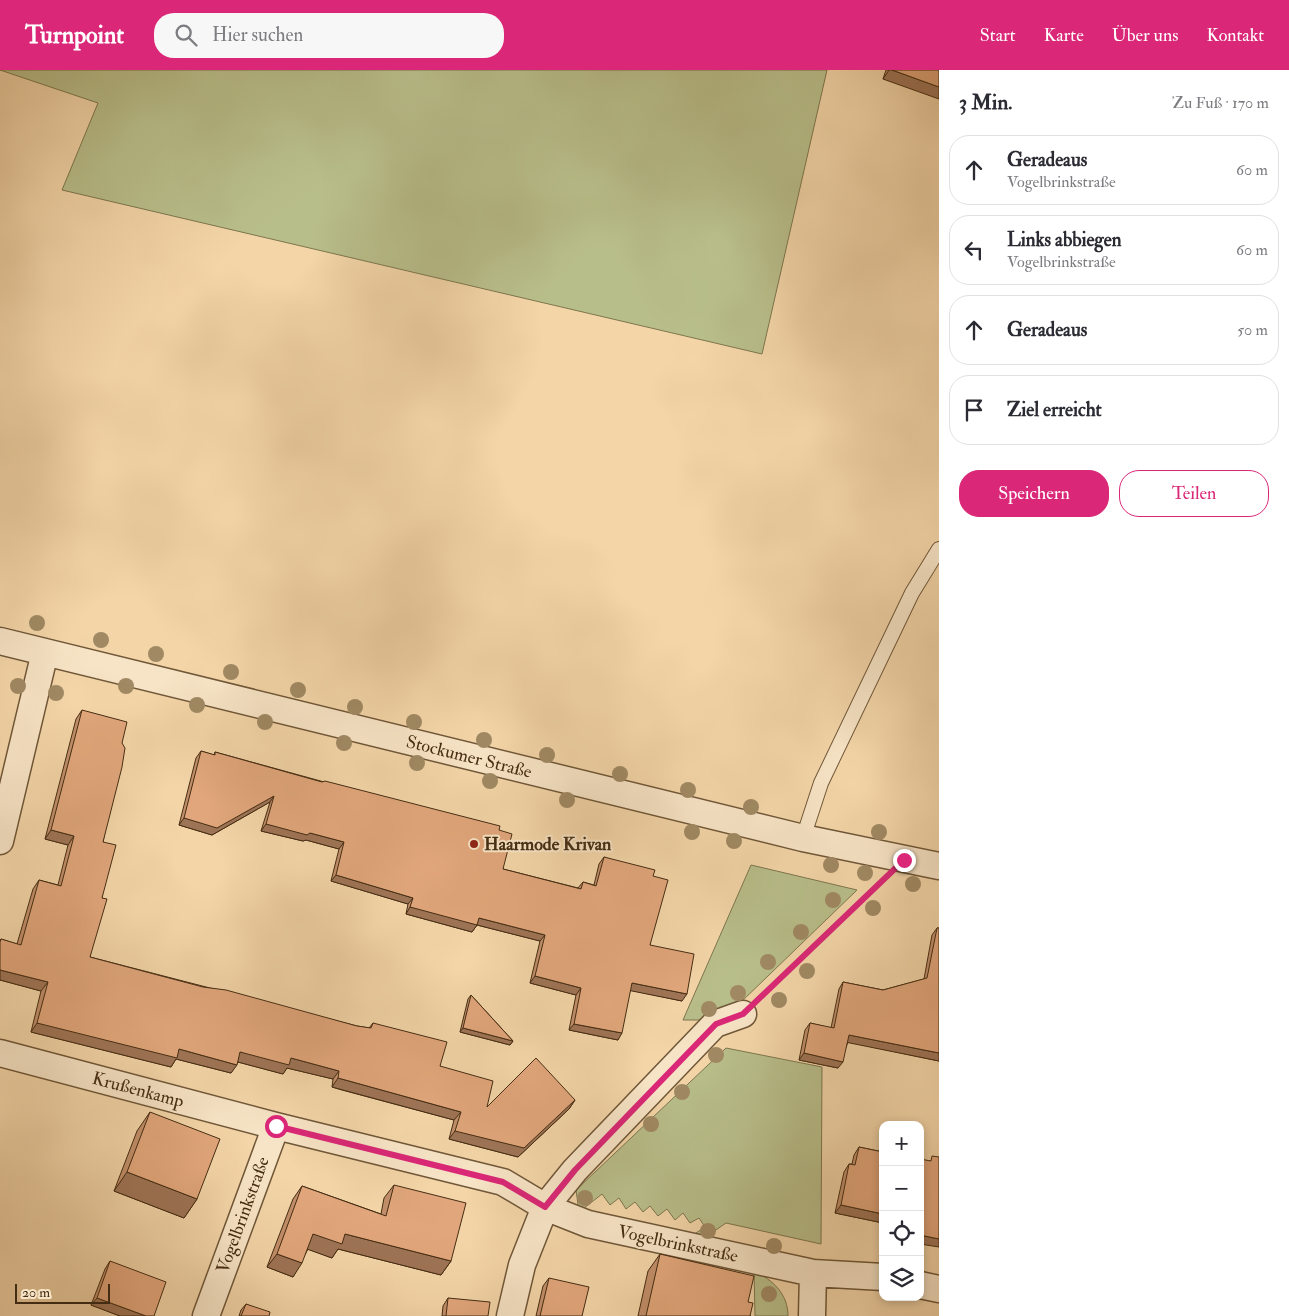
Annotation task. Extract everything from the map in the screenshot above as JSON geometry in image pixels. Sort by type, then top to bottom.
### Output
[{"type":"street","name":"Stockumer Straße","points":[[0,640],[803,838],[939,866]]},
{"type":"street","points":[[0,841],[45,652]]},
{"type":"street","points":[[510,1316],[522,1265],[545,1207],[575,1170],[716,1024],[743,1014]]},
{"type":"street","name":"Krußenkamp","points":[[0,1053],[276,1126]]},
{"type":"street","name":"Vogelbrinkstraße","points":[[206,1316],[276,1126],[503,1182],[545,1207],[588,1224],[813,1273],[879,1277]]},
{"type":"street","points":[[812,1316],[813,1273]]},
{"type":"street","points":[[924,1286],[939,1289]]},
{"type":"lane","points":[[803,838],[821,782],[912,593],[939,549]]},
{"type":"path","points":[[743,1014],[904,860]]},
{"type":"green space","points":[[0,70],[827,70],[762,354],[62,190],[98,103]]},
{"type":"green space","points":[[751,865],[857,890],[739,1004],[702,1020],[683,1020]]},
{"type":"green space","points":[[726,1048],[822,1067],[821,1244],[726,1223],[703,1239],[690,1237],[705,1227],[699,1218],[690,1223],[683,1213],[675,1220],[667,1209],[658,1216],[650,1206],[643,1212],[635,1202],[626,1209],[619,1198],[610,1205],[602,1194],[579,1212],[576,1190]]},
{"type":"green space","points":[[754,1271],[773,1283],[782,1294],[788,1316],[755,1316]]},
{"type":"building","points":[[892,70],[939,70],[939,87]]},
{"type":"building","points":[[82,710],[127,722],[122,743],[125,748],[122,767],[103,842],[116,845],[102,898],[107,899],[90,957],[203,987],[226,990],[357,1026],[371,1028],[373,1023],[447,1042],[440,1066],[493,1081],[487,1107],[536,1058],[575,1100],[524,1148],[455,1131],[461,1112],[338,1078],[339,1071],[291,1058],[289,1065],[240,1052],[237,1065],[179,1049],[177,1058],[37,1023],[48,982],[0,970],[0,942],[1,939],[21,945],[39,880],[61,886],[74,836],[51,830]]},
{"type":"building","points":[[201,751],[215,755],[215,752],[322,782],[325,781],[500,826],[499,830],[512,834],[503,869],[581,889],[583,882],[596,886],[604,857],[655,870],[653,876],[668,880],[650,945],[694,954],[687,994],[632,983],[622,1033],[574,1024],[581,988],[535,976],[545,935],[479,918],[477,925],[410,907],[413,898],[336,875],[344,842],[266,824],[274,796],[217,828],[184,818]]},
{"type":"building","points":[[937,928],[939,928],[939,1053],[849,1035],[843,1062],[804,1053],[810,1023],[834,1028],[843,982],[883,990],[927,978]]},
{"type":"building","points":[[471,995],[513,1041],[463,1028]]},
{"type":"building","points":[[150,1112],[220,1139],[197,1199],[127,1172]]},
{"type":"building","points":[[859,1147],[879,1151],[879,1213],[841,1205],[849,1164],[855,1165]]},
{"type":"building","points":[[932,1156],[939,1157],[939,1239],[924,1236],[924,1160],[931,1161]]},
{"type":"building","points":[[394,1185],[466,1203],[451,1261],[345,1234],[342,1244],[313,1234],[302,1263],[277,1254],[302,1186],[386,1216]]},
{"type":"building","points":[[660,1254],[754,1276],[748,1302],[753,1303],[750,1316],[646,1316]]},
{"type":"building","points":[[110,1261],[166,1282],[154,1316],[146,1316],[97,1298]]},
{"type":"building","points":[[549,1278],[589,1287],[582,1316],[540,1316]]},
{"type":"building","points":[[448,1298],[490,1302],[488,1316],[446,1316]]},
{"type":"building","points":[[246,1304],[270,1312],[269,1316],[241,1316]]},
{"type":"place","name":"Haarmode Krivan","points":[[474,844]]},
{"type":"route","points":[[276,1126],[503,1182],[545,1207],[575,1170],[716,1024],[743,1014],[904,860]]}]
